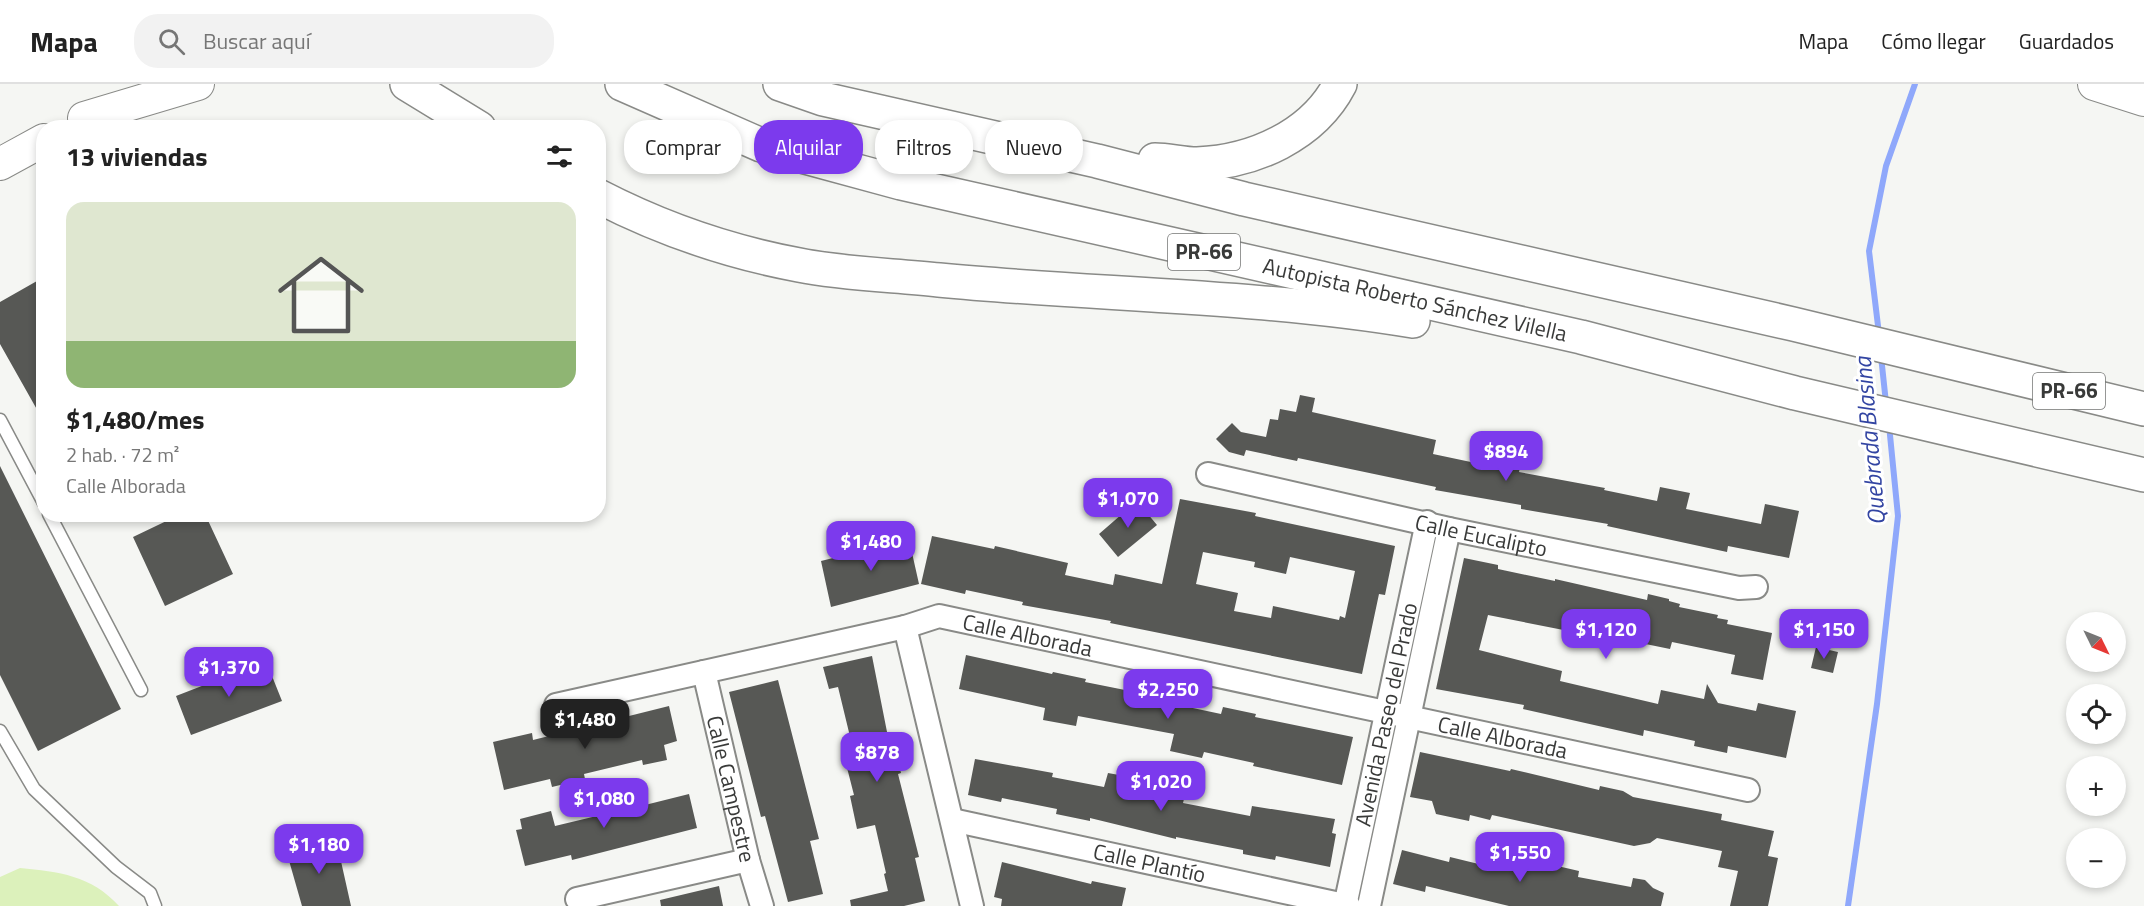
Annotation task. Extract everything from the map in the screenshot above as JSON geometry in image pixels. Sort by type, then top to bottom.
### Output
[{"type":"highway","points":[[406,84],[466,120]]},
{"type":"highway","name":"Autopista Roberto Sánchez Vilella","points":[[622,84],[761,144],[804,158],[912,185],[1581,337],[1795,393],[2144,475]]},
{"type":"highway","name":"PR-66","points":[[780,84],[823,99],[1097,161],[1244,199],[1793,324],[2144,409]]},
{"type":"highway","points":[[1097,161],[1171,160],[1194,164],[1239,158],[1263,151],[1287,140],[1308,124],[1323,110],[1340,84]]},
{"type":"highway","points":[[606,200],[702,241],[801,266],[995,285],[1363,312],[1466,329],[1581,337]]},
{"type":"highway","points":[[1994,374],[2059,368],[2144,386]]},
{"type":"street","points":[[81,120],[143,84]]},
{"type":"street","points":[[85,120],[198,84]]},
{"type":"street","points":[[2094,84],[2144,100]]},
{"type":"street","points":[[0,164],[36,144]]},
{"type":"street","name":"Calle Eucalipto","points":[[1208,474],[1449,529],[1739,588],[1756,587]]},
{"type":"street","name":"Avenida Paseo del Prado","points":[[1347,906],[1426,522]]},
{"type":"street","name":"Avenida Paseo del Prado","points":[[1370,906],[1449,529]]},
{"type":"street","name":"Calle Alborada","points":[[556,705],[905,627],[939,616],[1748,790]]},
{"type":"street","points":[[905,627],[972,906]]},
{"type":"street","name":"Calle Campestre","points":[[704,672],[748,860],[762,906]]},
{"type":"street","name":"Calle Plantío","points":[[952,820],[1347,906]]},
{"type":"street","points":[[577,899],[748,860]]},
{"type":"lane","points":[[0,420],[36,488]]},
{"type":"lane","points":[[53,522],[141,690]]},
{"type":"lane","points":[[0,731],[34,789],[116,867],[150,893],[155,906]]},
{"type":"green space","points":[[20,868],[48,871],[86,881],[119,906],[0,906],[0,877]]},
{"type":"building","points":[[36,282],[36,408],[0,344],[0,302]]},
{"type":"building","points":[[1300,395],[1315,398],[1312,412],[1436,440],[1433,454],[1485,465],[1488,452],[1522,458],[1519,472],[1605,488],[1604,490],[1657,501],[1660,487],[1690,493],[1686,509],[1761,524],[1765,504],[1799,511],[1789,558],[1728,546],[1727,552],[1607,526],[1608,524],[1521,509],[1521,505],[1435,490],[1436,487],[1298,458],[1297,461],[1246,450],[1244,456],[1229,452],[1216,439],[1232,423],[1241,432],[1266,437],[1270,419],[1278,420],[1280,409],[1296,412]]},
{"type":"building","points":[[0,466],[121,709],[38,751],[0,675]]},
{"type":"building","points":[[1180,499],[1256,513],[1255,516],[1395,546],[1385,595],[1379,594],[1362,674],[1110,623],[1111,621],[1022,605],[1023,602],[966,590],[965,594],[921,584],[932,536],[994,549],[995,546],[1068,563],[1065,575],[1113,585],[1115,574],[1162,584]],"holes":[[[1203,552],[1255,562],[1254,567],[1286,574],[1290,557],[1355,571],[1345,618],[1340,616],[1339,620],[1273,606],[1271,618],[1234,611],[1238,593],[1196,584]]]},
{"type":"building","points":[[1137,501],[1157,525],[1118,557],[1099,534]]},
{"type":"building","points":[[164,522],[209,522],[233,574],[165,606],[133,537]]},
{"type":"building","points":[[908,535],[919,584],[831,607],[821,561],[873,548],[872,543]]},
{"type":"building","points":[[1464,558],[1498,565],[1498,569],[1555,581],[1555,579],[1647,600],[1648,594],[1669,599],[1669,601],[1680,604],[1679,607],[1718,615],[1717,618],[1728,620],[1727,624],[1772,633],[1763,680],[1731,674],[1735,655],[1672,642],[1670,649],[1626,640],[1625,645],[1593,639],[1594,636],[1488,615],[1479,650],[1562,671],[1560,681],[1658,704],[1661,690],[1704,699],[1707,684],[1718,703],[1756,711],[1758,703],[1796,711],[1786,758],[1728,746],[1727,753],[1694,746],[1695,741],[1644,730],[1643,736],[1523,709],[1524,705],[1436,689]]},
{"type":"building","points":[[1816,647],[1838,652],[1833,673],[1811,668]]},
{"type":"building","points":[[966,655],[1086,679],[1085,682],[1140,693],[1141,690],[1175,697],[1174,704],[1221,714],[1223,707],[1256,714],[1255,717],[1353,737],[1342,785],[1253,766],[1254,763],[1204,752],[1202,758],[1170,751],[1174,734],[1078,716],[1076,726],[1043,720],[1045,708],[959,689]]},
{"type":"building","points":[[872,656],[889,742],[893,741],[901,773],[898,774],[919,857],[915,858],[925,901],[904,906],[851,906],[850,900],[888,891],[884,874],[886,873],[875,825],[857,829],[850,796],[854,795],[844,756],[854,753],[838,687],[829,689],[823,667]]},
{"type":"building","points":[[266,661],[282,701],[191,735],[176,696]]},
{"type":"building","points":[[778,680],[819,839],[810,841],[823,894],[788,902],[765,816],[761,817],[729,692]]},
{"type":"building","points":[[669,706],[677,741],[664,745],[667,760],[643,765],[642,760],[584,774],[585,779],[552,787],[550,779],[504,790],[493,742],[532,733],[533,740]]},
{"type":"building","points":[[1420,752],[1510,771],[1511,769],[1599,790],[1600,786],[1623,791],[1633,797],[1722,814],[1721,820],[1774,831],[1768,856],[1778,858],[1768,906],[1730,906],[1738,871],[1718,867],[1722,851],[1657,838],[1650,843],[1634,846],[1492,815],[1490,820],[1470,815],[1469,821],[1436,814],[1432,801],[1410,797]]},
{"type":"building","points":[[975,759],[1053,773],[1052,777],[1104,787],[1108,773],[1141,779],[1186,791],[1183,803],[1250,816],[1252,806],[1335,819],[1332,833],[1336,834],[1330,867],[1276,856],[1275,860],[1243,854],[1243,850],[1176,837],[1176,839],[1090,818],[1090,821],[1056,814],[1057,809],[1002,798],[1001,802],[968,795]]},
{"type":"building","points":[[638,793],[641,806],[689,794],[697,828],[572,860],[571,855],[525,866],[516,830],[522,829],[520,819],[551,811],[555,826],[605,814],[602,802]]},
{"type":"building","points":[[336,839],[351,906],[302,906],[286,850]]},
{"type":"building","points":[[1402,850],[1449,862],[1450,857],[1499,869],[1502,853],[1579,871],[1578,877],[1631,887],[1633,878],[1645,880],[1653,888],[1664,893],[1661,906],[1509,906],[1426,886],[1425,892],[1393,884]]},
{"type":"building","points":[[1002,862],[1091,884],[1092,881],[1126,888],[1122,906],[1001,906],[1002,899],[994,897]]},
{"type":"building","points":[[719,886],[723,906],[661,906],[660,900]]},
{"type":"waterway","name":"Quebrada Blasina","points":[[1879,334],[1869,251],[1886,166],[1915,84]]},
{"type":"waterway","name":"Quebrada Blasina","points":[[1881,356],[1886,403]]},
{"type":"waterway","name":"Quebrada Blasina","points":[[1848,906],[1877,704],[1898,516],[1889,425]]}]
